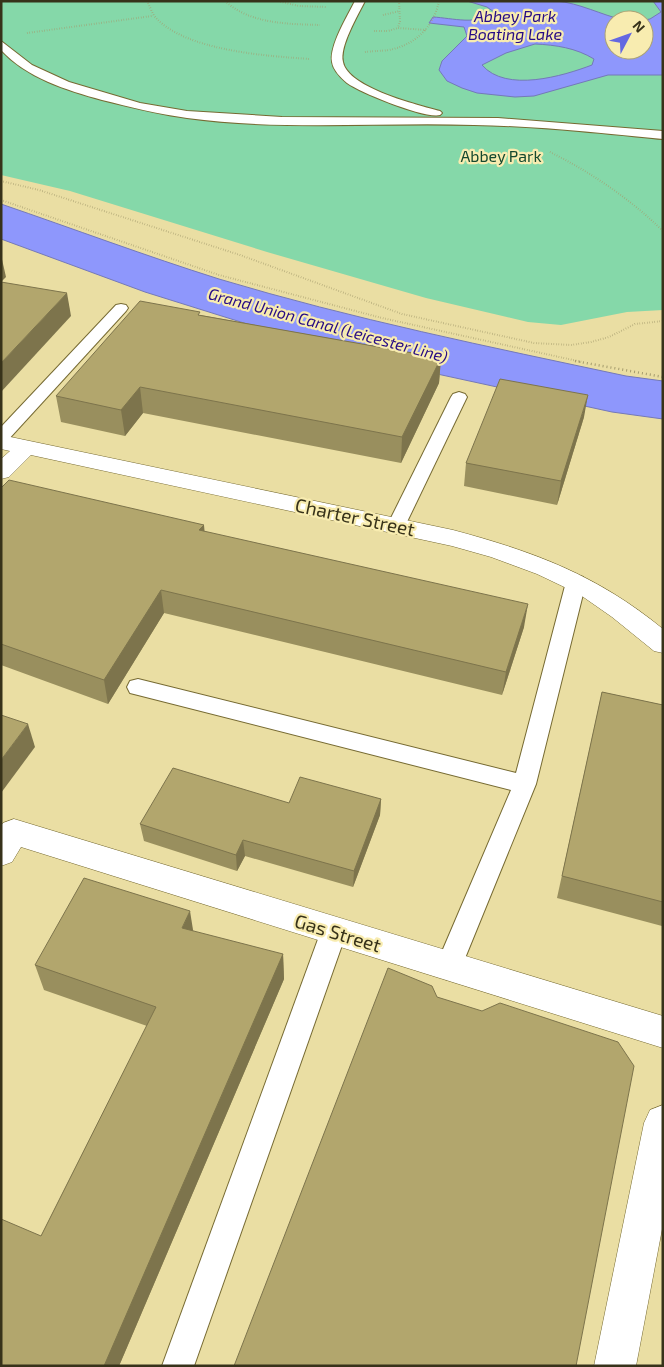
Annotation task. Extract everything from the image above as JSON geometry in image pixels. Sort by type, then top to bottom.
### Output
[{"type":"street","name":"Charter Street","points":[[1,442],[453,538],[502,551],[576,582],[605,600],[663,644]]},
{"type":"street","points":[[1,472],[25,448]]},
{"type":"street","name":"Gas Street","points":[[8,843],[334,931],[448,968],[663,1032]]},
{"type":"street","points":[[615,1366],[663,1123]]},
{"type":"lane","points":[[360,1],[348,25],[337,61],[339,68],[351,81],[374,94],[436,114],[476,121]]},
{"type":"lane","points":[[1,44],[20,62],[63,84],[109,99],[154,110],[206,117],[270,122],[476,121],[663,136]]},
{"type":"lane","points":[[1,59],[20,62]]},
{"type":"lane","points":[[1,437],[121,308]]},
{"type":"lane","points":[[396,526],[459,397]]},
{"type":"lane","points":[[448,968],[525,784],[576,582]]},
{"type":"lane","points":[[138,687],[525,784]]},
{"type":"lane","points":[[178,1366],[334,931]]},
{"type":"path","points":[[147,1],[152,16],[168,29],[202,43],[229,50],[264,55],[337,61],[367,51],[392,49],[412,41],[426,30],[435,19],[439,1]]},
{"type":"path","points":[[225,1],[236,11],[254,18],[313,25],[348,25]]},
{"type":"path","points":[[278,1],[299,6],[330,7]]},
{"type":"path","points":[[398,1],[400,14],[398,28],[426,30]]},
{"type":"path","points":[[20,34],[152,16]]},
{"type":"path","points":[[543,148],[588,172],[632,201],[663,231]]},
{"type":"path","points":[[1,181],[39,190],[240,255],[402,314],[534,343],[571,345],[591,342],[609,337],[636,324],[663,321]]},
{"type":"path","points":[[1,200],[229,278],[382,318],[663,377]]},
{"type":"green space","name":"Abbey Park","points":[[1,1],[663,1],[663,310],[627,312],[561,325],[528,322],[426,298],[267,252],[70,191],[1,175]]},
{"type":"water","name":"Abbey Park Boating Lake","points":[[467,1],[556,1],[574,4],[604,14],[604,60],[654,60],[654,16],[661,12],[653,1],[663,1],[663,75],[608,75],[534,96],[515,97],[477,93],[447,81],[439,70],[442,61],[467,36],[464,27],[429,23],[433,17],[473,20],[481,19],[494,12],[487,7]],"holes":[[[535,44],[558,46],[580,52],[594,59],[592,65],[566,74],[535,80],[505,78],[492,73],[482,65],[506,53]]]},
{"type":"water","name":"Grand Union Canal (Leicester Line)","points":[[1,204],[219,279],[320,307],[473,343],[626,376],[663,381],[663,419],[612,412],[405,367],[311,344],[145,292],[1,239]]},
{"type":"building","points":[[1,282],[67,293],[1,363]]},
{"type":"building","points":[[140,301],[200,312],[198,315],[441,358],[402,437],[140,387],[121,410],[56,396]]},
{"type":"building","points":[[500,379],[588,395],[561,481],[466,463]]},
{"type":"building","points":[[9,480],[204,525],[199,530],[528,604],[506,672],[161,590],[104,680],[1,644],[1,488]]},
{"type":"building","points":[[602,692],[663,705],[663,902],[562,876]]},
{"type":"building","points":[[1,715],[28,724],[1,760]]},
{"type":"building","points":[[173,768],[289,803],[300,777],[381,799],[354,871],[243,840],[236,855],[140,824]]},
{"type":"building","points":[[84,878],[190,911],[182,928],[283,954],[104,1366],[1,1366],[1,1219],[41,1236],[156,1007],[35,965]]},
{"type":"building","points":[[388,968],[432,986],[437,997],[482,1011],[500,1003],[618,1042],[634,1066],[576,1366],[234,1366]]}]
